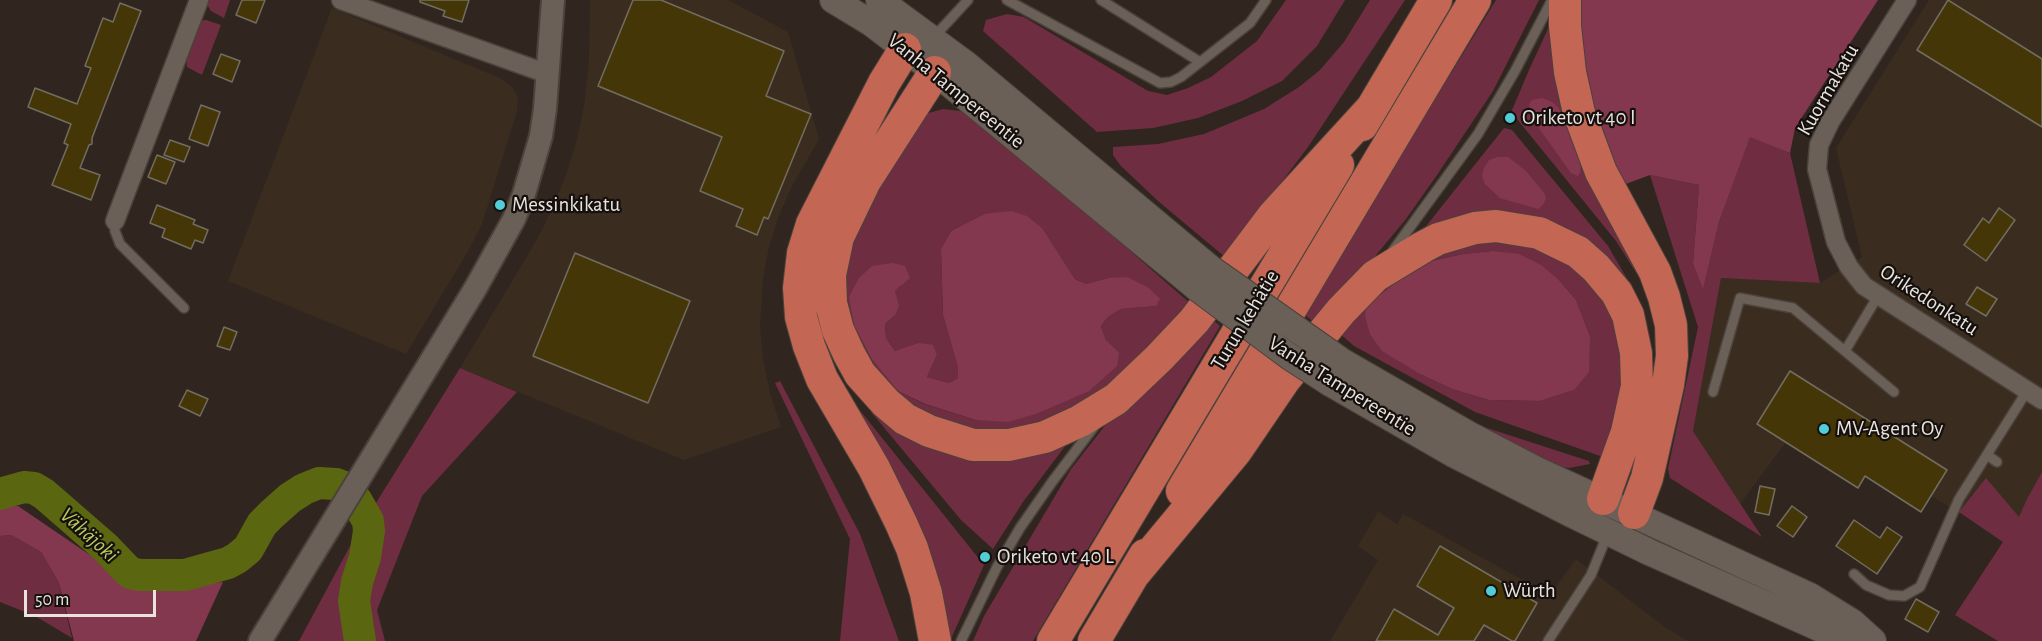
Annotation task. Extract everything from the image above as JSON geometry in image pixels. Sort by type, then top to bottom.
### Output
[{"type":"highway","name":"Turun kehätie","points":[[1053,641],[1436,0]]},
{"type":"highway","name":"Turun kehätie","points":[[1094,641],[1475,0]]},
{"type":"highway","points":[[1565,0],[1565,26],[1570,72],[1579,113],[1601,172],[1655,272],[1671,325],[1672,356],[1668,385],[1647,478],[1634,513]]},
{"type":"highway","points":[[919,44],[884,83],[812,224],[803,253],[799,288],[801,316],[809,346],[822,379],[874,468],[897,514],[920,571],[935,641]]},
{"type":"highway","points":[[935,72],[865,181],[838,237],[830,275],[831,303],[838,330],[849,354],[868,384],[886,403],[906,419],[937,435],[974,445],[1009,445],[1045,437],[1080,421],[1116,399],[1194,321],[1274,215],[1372,108]]},
{"type":"highway","points":[[1134,574],[1236,450],[1292,370],[1341,311],[1375,276],[1422,247],[1475,228],[1496,226],[1539,233],[1578,252],[1596,268],[1617,293],[1628,315],[1634,338],[1637,386],[1627,432],[1603,499]]},
{"type":"main road","name":"Vanha Tampereentie","points":[[833,0],[871,23],[966,64],[1290,357],[1337,372],[1468,434],[1537,470],[1810,596],[1852,622],[1873,641]]},
{"type":"main road","name":"Vanha Tampereentie","points":[[879,0],[919,44],[935,72],[1203,278]]},
{"type":"main road","name":"Vanha Tampereentie","points":[[1337,372],[1455,454],[1649,552],[1848,641]]},
{"type":"main road","points":[[1603,499],[1608,531],[1634,513]]},
{"type":"street","points":[[115,221],[199,0]]},
{"type":"street","points":[[340,0],[548,74]]},
{"type":"street","points":[[260,641],[475,289],[514,219],[524,194],[541,135],[553,0]]},
{"type":"street","name":"Kuormakatu","points":[[1827,209],[1817,169],[1819,145],[1830,122],[1907,0]]},
{"type":"street","name":"Orikedonkatu","points":[[1827,209],[1836,242],[1855,276],[1878,296],[2035,395]]},
{"type":"lane","points":[[919,44],[968,0]]},
{"type":"lane","points":[[1007,0],[1160,83],[1171,82],[1250,23],[1266,0]]},
{"type":"lane","points":[[1101,0],[1200,62]]},
{"type":"lane","points":[[1375,276],[1478,134],[1552,0]]},
{"type":"lane","points":[[115,221],[115,231],[120,244],[184,308]]},
{"type":"lane","points":[[1845,351],[1878,296]]},
{"type":"lane","points":[[1713,392],[1740,298],[1793,308],[1894,392]]},
{"type":"lane","points":[[1854,574],[1866,585],[1889,596],[1904,596],[1920,587],[1959,499],[1987,455],[2035,395]]},
{"type":"lane","points":[[961,641],[997,567],[1020,528],[1116,399]]},
{"type":"lane","points":[[1987,455],[1997,462]]},
{"type":"lane","points":[[1548,641],[1591,575],[1608,531]]},
{"type":"shaded area","points":[[207,0],[230,0],[224,18],[211,11],[206,3]]},
{"type":"shaded area","points":[[590,0],[728,0],[788,32],[819,139],[791,188],[778,218],[763,278],[760,327],[763,359],[770,393],[781,427],[684,460],[460,368],[544,226],[565,178],[577,140],[585,100],[589,59]]},
{"type":"shaded area","points":[[1286,0],[1345,0],[1317,46],[1282,81],[1242,101],[1198,118],[1153,128],[1097,132],[983,31],[986,20],[1007,14],[1024,17],[1148,91],[1167,95],[1211,77],[1257,41]]},
{"type":"shaded area","points":[[1370,0],[1405,0],[1308,147],[1225,257],[1158,201],[1120,165],[1113,155],[1113,147],[1158,144],[1204,134],[1264,109],[1299,87],[1320,70],[1344,42]]},
{"type":"shaded area","points":[[1496,0],[1539,0],[1493,91],[1437,175],[1406,219],[1318,325],[1306,316],[1359,223]]},
{"type":"shaded area","points":[[1575,0],[1878,0],[1795,128],[1790,153],[1750,137],[1719,222],[1703,289],[1693,264],[1699,185],[1650,175],[1623,185],[1605,147],[1590,97]]},
{"type":"shaded area","points":[[1929,0],[2042,0],[2042,641],[1998,641],[1955,615],[2003,542],[1959,512],[1931,496],[1921,512],[1865,477],[1858,488],[1786,442],[1740,504],[1693,431],[1721,278],[1820,283],[1862,257],[1836,148]]},
{"type":"shaded area","points":[[332,8],[502,79],[513,88],[518,97],[517,111],[482,224],[406,354],[228,281]]},
{"type":"shaded area","points":[[1553,18],[1650,304],[1642,282],[1616,241],[1513,114],[1512,110]]},
{"type":"shaded area","points":[[206,20],[221,25],[202,75],[187,67],[186,52],[198,21]]},
{"type":"shaded area","points":[[1542,98],[1558,107],[1565,121],[1581,164],[1578,176],[1571,173],[1531,117],[1529,104],[1532,100]]},
{"type":"shaded area","points":[[943,109],[960,111],[983,122],[1192,305],[1093,406],[997,439],[894,402],[841,309],[848,236],[925,114]],"holes":[[[984,214],[1043,229],[1075,279],[1086,284],[1108,278],[1156,306],[1121,309],[1108,317],[1101,326],[1106,340],[1119,352],[1063,402],[1039,413],[976,420],[924,404],[898,391],[859,278],[901,286],[895,291],[895,315],[885,324],[886,338],[895,351],[904,349],[937,355],[927,377],[949,383],[958,378],[958,368],[943,315],[941,249],[951,231]]]},
{"type":"shaded area","points":[[1504,128],[1512,130],[1608,246],[1636,294],[1650,338],[1643,338],[1577,237],[1419,235]]},
{"type":"shaded area","points":[[1750,136],[1790,153],[1820,283],[1721,278],[1693,431],[1762,537],[1670,478],[1668,469],[1698,327],[1650,175],[1699,185],[1693,264],[1703,288],[1719,222]]},
{"type":"shaded area","points":[[1508,157],[1526,171],[1544,193],[1546,198],[1543,205],[1538,209],[1500,198],[1485,184],[1482,176],[1484,168],[1489,160]]},
{"type":"shaded area","points":[[1011,211],[1027,216],[1043,229],[1075,279],[1086,284],[1108,278],[1127,277],[1149,288],[1160,299],[1156,306],[1121,309],[1108,317],[1101,326],[1106,340],[1119,352],[1117,366],[1089,391],[1039,413],[1008,422],[976,420],[925,404],[898,391],[872,359],[854,325],[849,297],[859,278],[872,266],[893,263],[905,266],[910,278],[895,291],[899,306],[895,315],[885,324],[886,338],[895,351],[919,343],[933,345],[937,355],[927,377],[949,383],[958,378],[958,368],[943,315],[941,249],[951,231],[984,214]]},
{"type":"shaded area","points":[[1477,238],[1556,249],[1607,300],[1623,342],[1621,405],[1603,457],[1475,412],[1354,346],[1338,332],[1386,280]],"holes":[[[1492,251],[1559,280],[1576,300],[1590,336],[1574,390],[1540,401],[1489,400],[1452,389],[1420,374],[1377,297],[1395,283],[1432,261],[1463,254]]]},
{"type":"shaded area","points":[[1492,251],[1519,254],[1541,265],[1559,280],[1576,300],[1590,336],[1589,372],[1574,390],[1540,401],[1489,400],[1452,389],[1420,374],[1382,351],[1370,334],[1365,316],[1366,308],[1395,283],[1432,261],[1463,254]]},
{"type":"shaded area","points":[[1209,317],[1220,326],[1033,641],[973,641],[984,616],[1071,469],[1111,418]]},
{"type":"shaded area","points":[[460,368],[517,392],[422,496],[377,610],[385,641],[299,641],[356,535]]},
{"type":"shaded area","points":[[780,381],[860,534],[899,641],[840,641],[850,539],[775,383]]},
{"type":"shaded area","points":[[846,393],[984,565],[950,641]]},
{"type":"shaded area","points":[[875,410],[905,432],[1065,442],[1066,445],[1023,502],[993,549],[961,520],[871,412]]},
{"type":"shaded area","points":[[1456,418],[1589,461],[1590,464],[1569,468],[1555,466]]},
{"type":"shaded area","points":[[2042,472],[2042,641],[1998,641],[1955,615],[2003,542],[1959,512],[1986,478],[2019,517]]},
{"type":"shaded area","points":[[18,506],[131,583],[143,588],[223,582],[196,641],[74,641],[59,583],[41,552],[11,535],[0,536],[0,507]]},
{"type":"shaded area","points":[[1378,512],[1397,524],[1403,514],[1550,595],[1576,559],[1666,628],[1688,641],[1330,641],[1378,560],[1358,546]]},
{"type":"shaded area","points":[[11,535],[41,552],[59,583],[72,638],[35,616],[0,602],[0,536]]},
{"type":"building","points":[[242,0],[265,0],[256,23],[236,15]]},
{"type":"building","points":[[420,0],[469,0],[462,22],[443,16],[445,11],[420,2]]},
{"type":"building","points":[[633,0],[661,0],[784,51],[766,96],[811,114],[768,219],[764,217],[757,235],[736,226],[743,209],[700,191],[722,137],[598,86]]},
{"type":"building","points":[[1948,0],[2042,59],[2042,127],[1917,50]]},
{"type":"building","points":[[120,3],[141,11],[92,138],[92,144],[89,145],[80,168],[100,175],[91,200],[52,185],[68,145],[64,143],[71,124],[28,107],[35,88],[77,104],[91,68],[85,66],[103,18],[113,22]]},
{"type":"building","points":[[221,54],[240,61],[232,82],[213,74]]},
{"type":"building","points":[[201,105],[220,112],[208,146],[189,139]]},
{"type":"building","points":[[170,140],[190,147],[184,162],[164,155]]},
{"type":"building","points":[[157,155],[175,162],[166,184],[148,177]]},
{"type":"building","points":[[157,205],[195,220],[193,224],[208,230],[203,243],[195,240],[191,249],[162,237],[165,229],[150,223]]},
{"type":"building","points":[[1999,208],[2015,220],[1986,261],[1964,245],[1983,218],[1989,223]]},
{"type":"building","points":[[575,253],[690,301],[648,403],[533,356]]},
{"type":"building","points":[[1977,287],[1997,299],[1986,316],[1966,304]]},
{"type":"building","points":[[224,327],[237,332],[230,350],[217,346]]},
{"type":"building","points":[[1790,371],[1947,470],[1921,512],[1865,476],[1858,488],[1757,424]]},
{"type":"building","points":[[187,390],[208,399],[200,416],[179,406]]},
{"type":"building","points":[[1760,486],[1775,489],[1769,515],[1755,512]]},
{"type":"building","points":[[1792,506],[1807,517],[1793,537],[1777,526]]},
{"type":"building","points":[[1854,520],[1880,538],[1887,527],[1902,537],[1877,574],[1836,546]]},
{"type":"building","points":[[1440,546],[1537,603],[1515,641],[1484,625],[1474,641],[1376,641],[1394,609],[1438,635],[1454,608],[1417,586]]},
{"type":"building","points":[[1916,599],[1939,612],[1928,632],[1905,619]]},
{"type":"waterway","name":"Vähäjoki","points":[[0,494],[24,487],[34,488],[44,494],[105,547],[130,573],[185,575],[228,563],[237,558],[248,549],[262,524],[290,498],[304,489],[319,483],[344,487],[356,500],[368,521],[369,531],[365,557],[354,601],[360,641]]},
{"type":"place","name":"Oriketo vt 40 I","points":[[1510,118]]},
{"type":"place","name":"Messinkikatu","points":[[500,205]]},
{"type":"place","name":"MV-Agent Oy","points":[[1824,429]]},
{"type":"place","name":"Oriketo vt 40 L","points":[[985,557]]},
{"type":"place","name":"Würth","points":[[1491,591]]}]
